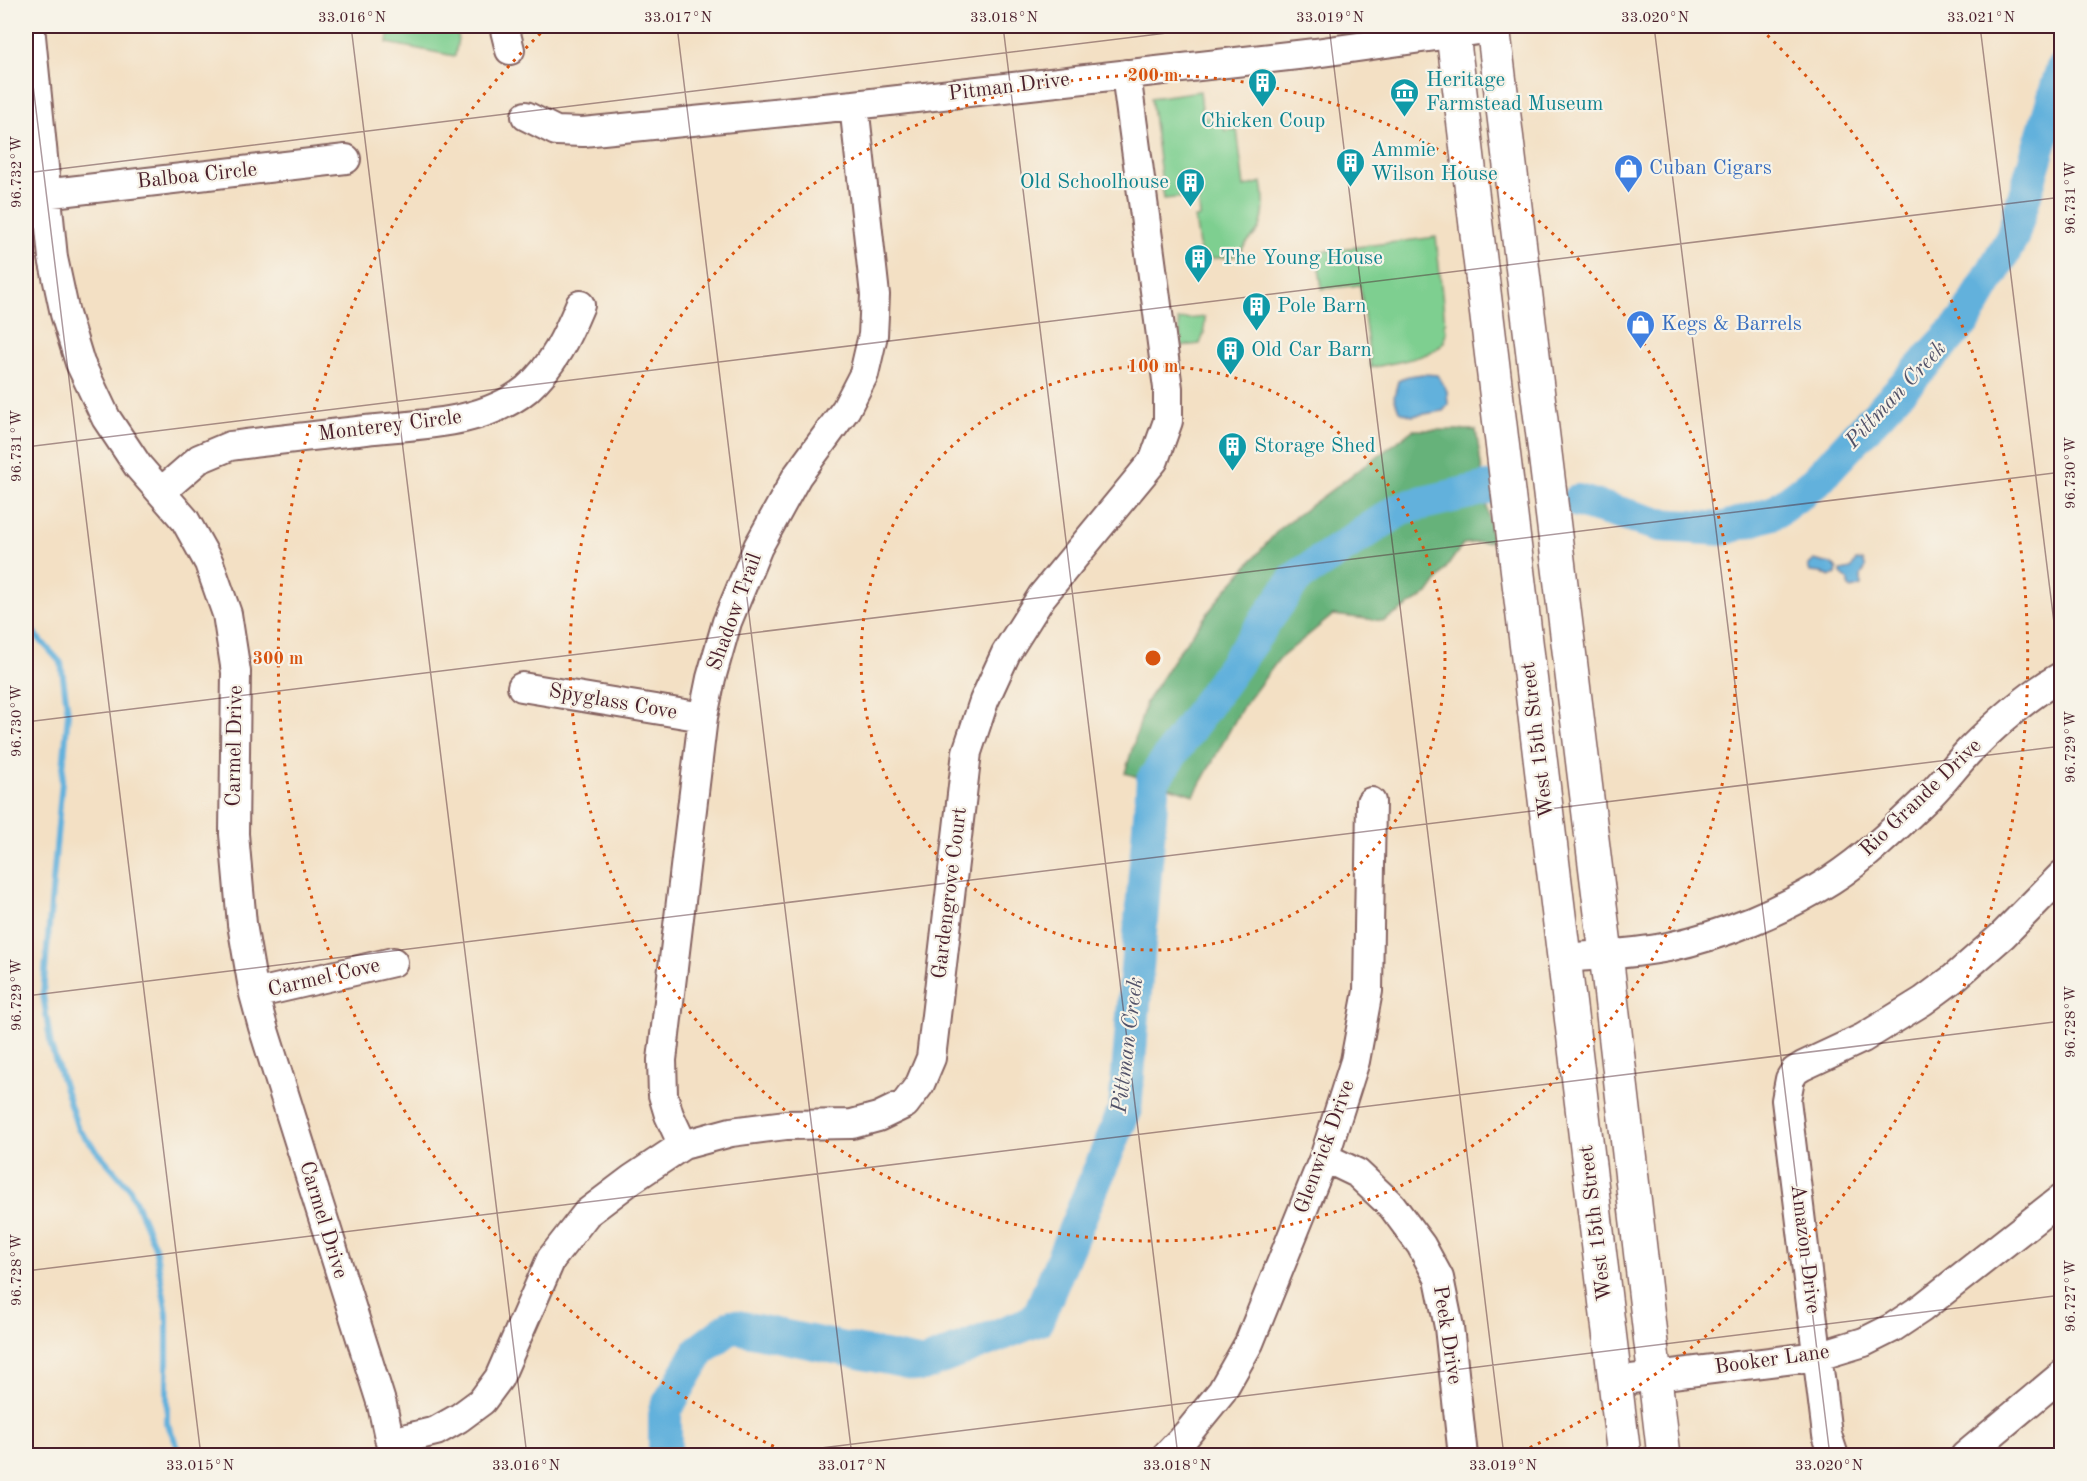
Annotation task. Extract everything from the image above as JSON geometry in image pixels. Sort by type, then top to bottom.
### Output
[{"type":"main road","name":"West 15th Street","points":[[1493,27],[1606,954],[1664,1455]]},
{"type":"main road","name":"West 15th Street","points":[[1453,29],[1624,1455]]},
{"type":"main road","points":[[1500,423],[1541,418]]},
{"type":"street","name":"Carmel Drive","points":[[30,26],[37,194],[64,314],[80,363],[106,418],[138,466],[185,520],[209,563],[227,614],[236,672],[234,834],[242,924],[254,994],[262,1027],[382,1405],[392,1449]]},
{"type":"street","name":"Pitman Drive","points":[[526,116],[556,130],[583,132],[854,105],[1315,53],[1453,29],[1493,27]]},
{"type":"street","name":"Gardengrove Court","points":[[392,1449],[436,1431],[482,1401],[500,1378],[551,1259],[587,1213],[632,1179],[683,1145],[731,1132],[786,1125],[852,1124],[878,1117],[905,1104],[920,1084],[931,1058],[967,752],[984,701],[1006,653],[1042,596],[1154,460],[1168,421],[1166,377],[1126,74]]},
{"type":"street","name":"Shadow Trail","points":[[683,1145],[669,1115],[663,1095],[662,1060],[703,717],[711,678],[727,622],[758,547],[797,476],[846,410],[864,374],[873,335],[876,295],[854,105]]},
{"type":"street","name":"Balboa Circle","points":[[37,194],[346,159]]},
{"type":"street","name":"Monterey Circle","points":[[161,492],[199,459],[230,446],[462,419],[500,406],[526,389],[548,367],[564,342],[580,305]]},
{"type":"street","name":"Rio Grande Drive","points":[[1564,958],[1667,947],[1716,933],[1768,913],[1831,880],[1881,842],[2005,718],[2061,676]]},
{"type":"street","name":"Spyglass Cove","points":[[522,687],[703,717]]},
{"type":"street","name":"Glenwick Drive","points":[[1166,1455],[1187,1434],[1222,1391],[1249,1343],[1325,1155],[1355,1061],[1368,991],[1371,802]]},
{"type":"street","name":"Amazon Drive","points":[[1834,1455],[1827,1435],[1786,1100],[1790,1078],[1803,1066],[1863,1038],[1923,1001],[1954,978],[1995,943],[2061,875]]},
{"type":"street","name":"Carmel Cove","points":[[254,994],[393,962]]},
{"type":"street","name":"Peek Drive","points":[[1325,1155],[1332,1161],[1358,1173],[1392,1206],[1421,1245],[1439,1278],[1449,1327],[1463,1455]]},
{"type":"street","name":"Booker Lane","points":[[1615,1381],[1818,1356],[1864,1342],[1909,1317],[2061,1198]]},
{"type":"street","points":[[1965,1455],[2060,1378]]},
{"type":"green space","points":[[390,26],[460,26],[455,56],[387,43]]},
{"type":"green space","points":[[1200,91],[1203,118],[1223,115],[1225,131],[1237,129],[1244,187],[1262,182],[1264,206],[1261,224],[1239,255],[1211,259],[1200,253],[1195,218],[1200,217],[1198,196],[1164,199],[1151,98]]},
{"type":"green space","points":[[1436,237],[1446,332],[1444,342],[1439,348],[1421,356],[1371,368],[1360,285],[1322,289],[1317,252]]},
{"type":"green space","points":[[1205,317],[1204,333],[1200,344],[1182,346],[1178,320]]},
{"type":"green space","points":[[1413,430],[1476,430],[1492,541],[1463,544],[1428,594],[1384,621],[1333,615],[1279,659],[1241,710],[1194,795],[1125,773],[1146,702],[1177,654],[1220,597],[1280,528]]},
{"type":"water","points":[[1438,375],[1447,391],[1448,405],[1443,411],[1412,416],[1399,411],[1394,397],[1398,381],[1408,376]]},
{"type":"water","points":[[1814,560],[1834,565],[1837,569],[1836,574],[1830,577],[1822,573],[1810,572],[1808,566]]},
{"type":"water","points":[[1856,560],[1863,561],[1866,568],[1861,575],[1861,586],[1852,589],[1841,571],[1851,569]]},
{"type":"waterway","name":"Pittman Creek","points":[[1578,501],[1660,525],[1722,529],[1775,512],[1815,482],[1965,320],[2012,238],[2062,70]]},
{"type":"waterway","name":"Pittman Creek","points":[[665,1456],[665,1410],[700,1350],[732,1326],[923,1365],[1037,1320],[1125,1109],[1153,780],[1296,578],[1402,508],[1487,488]]},
{"type":"waterway","points":[[26,624],[61,663],[68,713],[43,994],[51,1046],[78,1129],[130,1189],[155,1247],[167,1314],[167,1423],[182,1456]]},
{"type":"place","name":"Chicken Coup","points":[[1263,108]]},
{"type":"place","name":"Heritage Farmstead Museum","points":[[1405,118]]},
{"type":"place","name":"Ammie Wilson House","points":[[1350,188]]},
{"type":"place","name":"Cuban Cigars","points":[[1628,194]]},
{"type":"place","name":"Old Schoolhouse","points":[[1190,208]]},
{"type":"place","name":"The Young House","points":[[1199,284]]},
{"type":"place","name":"Pole Barn","points":[[1256,332]]},
{"type":"place","name":"Kegs & Barrels","points":[[1640,350]]},
{"type":"place","name":"Old Car Barn","points":[[1230,376]]},
{"type":"place","name":"Storage Shed","points":[[1233,472]]}]
